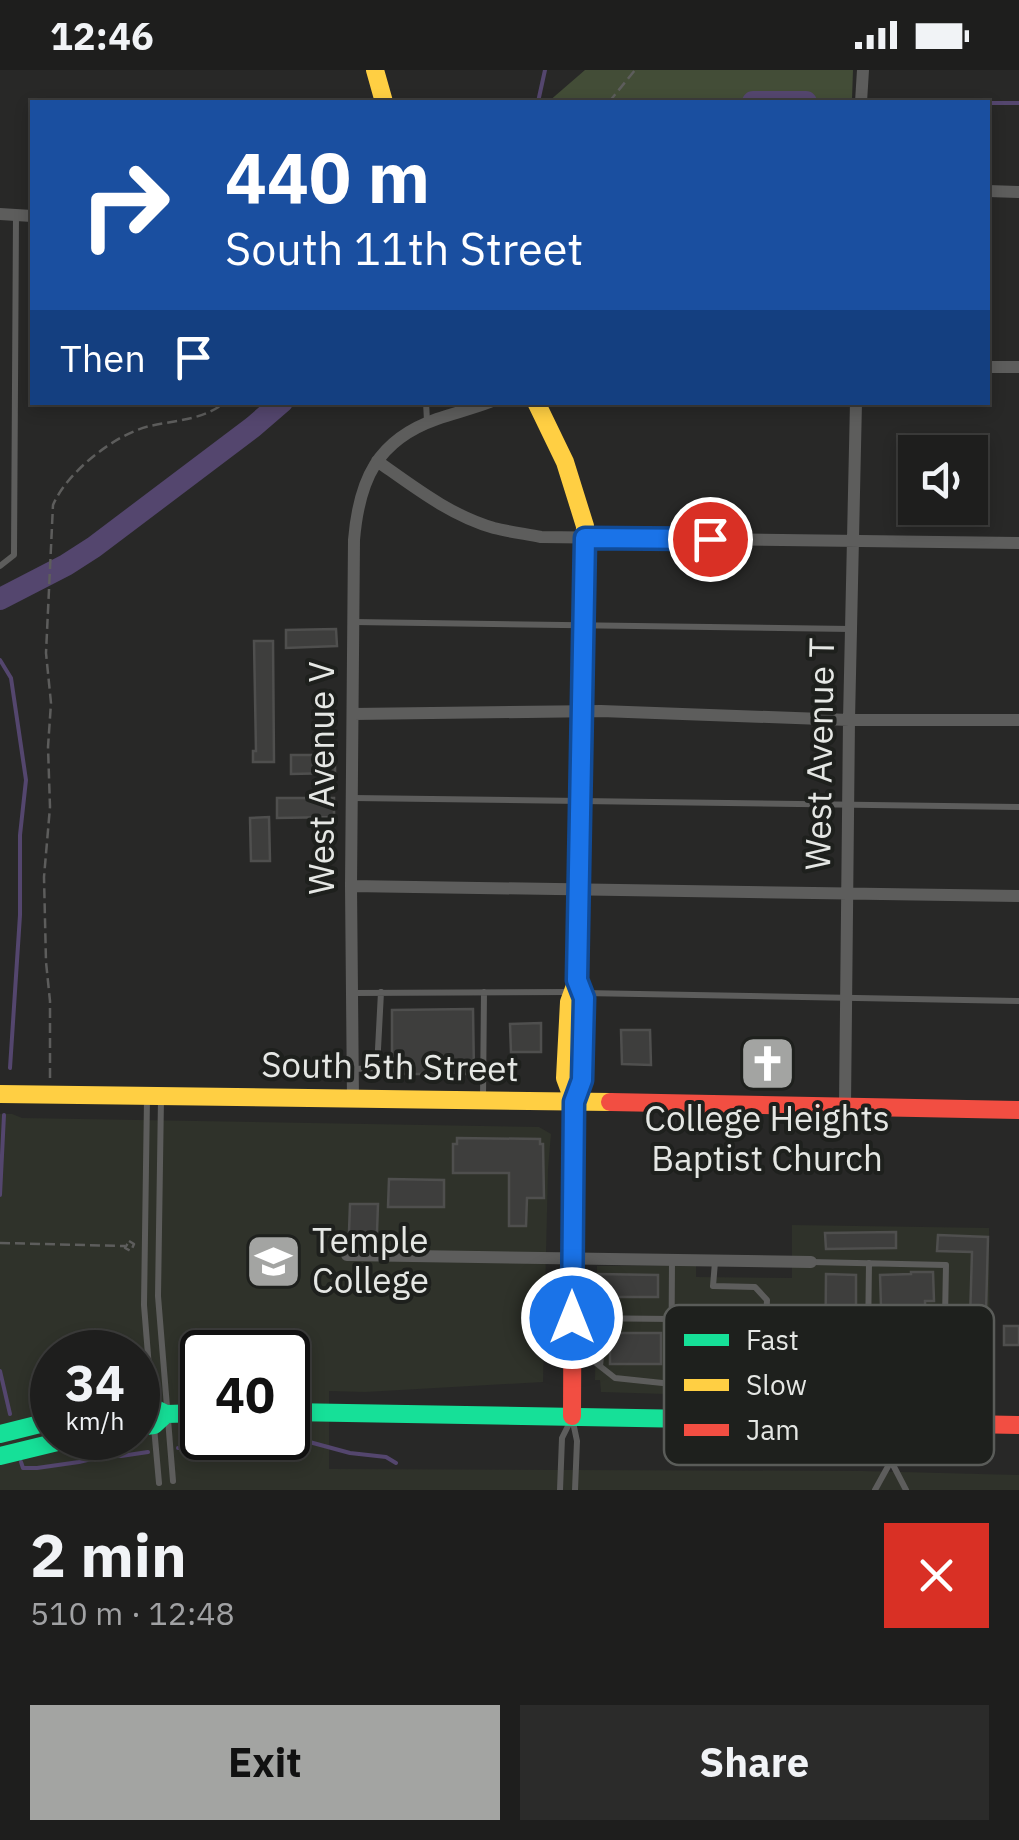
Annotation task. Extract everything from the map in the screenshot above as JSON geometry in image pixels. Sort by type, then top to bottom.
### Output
[{"type":"street","points":[[374,100],[375,70]]},
{"type":"street","points":[[375,70],[383,100]]},
{"type":"street","points":[[862,100],[863,70]]},
{"type":"street","points":[[990,191],[1019,192]]},
{"type":"street","points":[[0,214],[30,216]]},
{"type":"street","points":[[990,367],[1019,368]]},
{"type":"street","points":[[479,405],[406,432],[377,462],[434,501],[492,528],[541,537],[1019,544]]},
{"type":"street","points":[[538,405],[579,496],[585,538],[577,988],[569,1002],[565,1078],[574,1102],[572,1416]]},
{"type":"street","name":"West Avenue T","points":[[845,1106],[856,405]]},
{"type":"street","name":"West Avenue V","points":[[353,1100],[354,540],[362,488],[377,462]]},
{"type":"street","points":[[352,714],[583,711],[850,720],[1019,720]]},
{"type":"street","points":[[351,886],[1019,896]]},
{"type":"street","name":"South 5th Street","points":[[0,1094],[1019,1110]]},
{"type":"street","points":[[347,1256],[810,1262]]},
{"type":"street","points":[[310,1412],[664,1418]]},
{"type":"street","points":[[994,1425],[1019,1425]]},
{"type":"street","points":[[0,1434],[30,1426]]},
{"type":"street","points":[[0,1456],[30,1449]]},
{"type":"lane","points":[[0,566],[14,555],[16,214]]},
{"type":"lane","points":[[426,405],[427,423]]},
{"type":"lane","points":[[353,622],[851,629]]},
{"type":"lane","points":[[352,798],[1019,808]]},
{"type":"lane","points":[[352,993],[577,988],[1019,1000]]},
{"type":"lane","points":[[352,1069],[376,1068],[380,992]]},
{"type":"lane","points":[[483,1101],[484,992]]},
{"type":"lane","points":[[154,1096],[154,1330]]},
{"type":"lane","points":[[145,1330],[154,1096]]},
{"type":"lane","points":[[672,1260],[672,1305]]},
{"type":"lane","points":[[715,1260],[713,1286],[755,1287],[767,1305]]},
{"type":"lane","points":[[810,1262],[946,1266],[945,1305]]},
{"type":"lane","points":[[869,1264],[869,1305]]},
{"type":"lane","points":[[572,1318],[664,1319]]},
{"type":"lane","points":[[600,1366],[605,1319]]},
{"type":"lane","points":[[572,1344],[614,1378],[664,1383]]},
{"type":"lane","points":[[560,1490],[562,1438],[572,1416]]},
{"type":"lane","points":[[572,1416],[577,1441],[575,1490]]},
{"type":"lane","points":[[160,1447],[172,1482]]},
{"type":"lane","points":[[157,1460],[160,1483]]},
{"type":"lane","points":[[875,1490],[889,1465]]},
{"type":"lane","points":[[893,1465],[906,1490]]},
{"type":"path","points":[[611,100],[635,70]]},
{"type":"path","points":[[50,1095],[44,878],[50,808],[51,703],[46,652],[51,516],[58,494],[68,480],[110,443],[136,430],[207,414],[220,405]]},
{"type":"path","points":[[0,1243],[125,1246]]},
{"type":"shaded area","name":"Temple College","points":[[0,1114],[22,1118],[539,1127],[551,1134],[543,1382],[329,1391],[329,1469],[1019,1475],[1019,1490],[0,1490]]},
{"type":"shaded area","points":[[792,1225],[989,1228],[989,1305],[664,1305],[664,1394],[601,1392],[600,1380],[595,1380],[597,1266],[696,1265],[696,1277],[792,1278]]},
{"type":"green space","points":[[585,70],[853,70],[852,99],[550,100]]},
{"type":"building","points":[[336,629],[337,646],[286,648],[286,630]]},
{"type":"building","points":[[254,641],[273,641],[274,762],[253,762]]},
{"type":"building","points":[[291,755],[335,755],[335,773],[291,774]]},
{"type":"building","points":[[277,798],[334,798],[334,817],[277,818]]},
{"type":"building","points":[[269,817],[270,861],[251,861],[250,818]]},
{"type":"building","points":[[473,1009],[474,1074],[392,1074],[392,1010]]},
{"type":"building","points":[[541,1023],[541,1052],[511,1052],[510,1024]]},
{"type":"building","points":[[621,1030],[650,1030],[651,1065],[622,1064]]},
{"type":"building","points":[[457,1138],[540,1139],[544,1198],[527,1198],[526,1226],[509,1226],[509,1173],[453,1173],[453,1144],[457,1144]]},
{"type":"building","points":[[389,1179],[444,1180],[444,1207],[388,1207]]},
{"type":"building","points":[[350,1204],[378,1204],[377,1232],[349,1232]]},
{"type":"building","points":[[896,1232],[896,1248],[826,1249],[825,1233]]},
{"type":"building","points":[[938,1235],[988,1237],[986,1305],[970,1305],[972,1252],[937,1251]]},
{"type":"building","points":[[933,1272],[934,1301],[925,1301],[925,1305],[881,1305],[880,1275]]},
{"type":"building","points":[[597,1274],[658,1275],[658,1297],[597,1297]]},
{"type":"building","points":[[826,1274],[856,1275],[856,1305],[826,1305]]},
{"type":"building","points":[[1004,1326],[1019,1326],[1019,1345],[1004,1345]]},
{"type":"building","points":[[610,1333],[661,1333],[661,1364],[610,1364]]},
{"type":"waterway","points":[[538,100],[545,70]]},
{"type":"waterway","points":[[990,103],[1019,103]]},
{"type":"waterway","points":[[0,599],[94,547],[279,405]]},
{"type":"waterway","points":[[0,660],[11,678],[26,780],[10,1068]]},
{"type":"waterway","points":[[0,1195],[4,1115]]},
{"type":"waterway","points":[[0,1371],[10,1414]]},
{"type":"waterway","points":[[178,1448],[247,1446],[260,1441],[287,1445],[302,1440],[350,1453],[386,1457],[396,1463]]},
{"type":"waterway","points":[[21,1462],[23,1468],[37,1468],[87,1460]]},
{"type":"traffic: fast","points":[[160,1411],[180,1414]]},
{"type":"traffic: fast","points":[[310,1412],[664,1418]]},
{"type":"traffic: fast","points":[[160,1420],[166,1414]]},
{"type":"traffic: fast","points":[[0,1434],[30,1426]]},
{"type":"traffic: fast","points":[[0,1456],[30,1449]]},
{"type":"traffic: slow","points":[[375,70],[383,100]]},
{"type":"traffic: slow","points":[[537,405],[565,462],[585,526],[577,980],[569,1002],[565,1078],[574,1102],[573,1190]]},
{"type":"traffic: slow","points":[[574,1102],[584,1041],[577,980]]},
{"type":"traffic: slow","points":[[0,1094],[610,1102]]},
{"type":"traffic: jam","points":[[610,1102],[1019,1110]]},
{"type":"traffic: jam","points":[[572,1416],[573,1190]]},
{"type":"traffic: jam","points":[[994,1425],[1019,1425]]},
{"type":"place","name":"College Heights Baptist Church","points":[[767,1063]]},
{"type":"place","name":"Temple College","points":[[273,1261]]},
{"type":"route","points":[[572,1318],[574,1102],[582,1080],[584,998],[577,980],[585,538],[710,539]]}]
